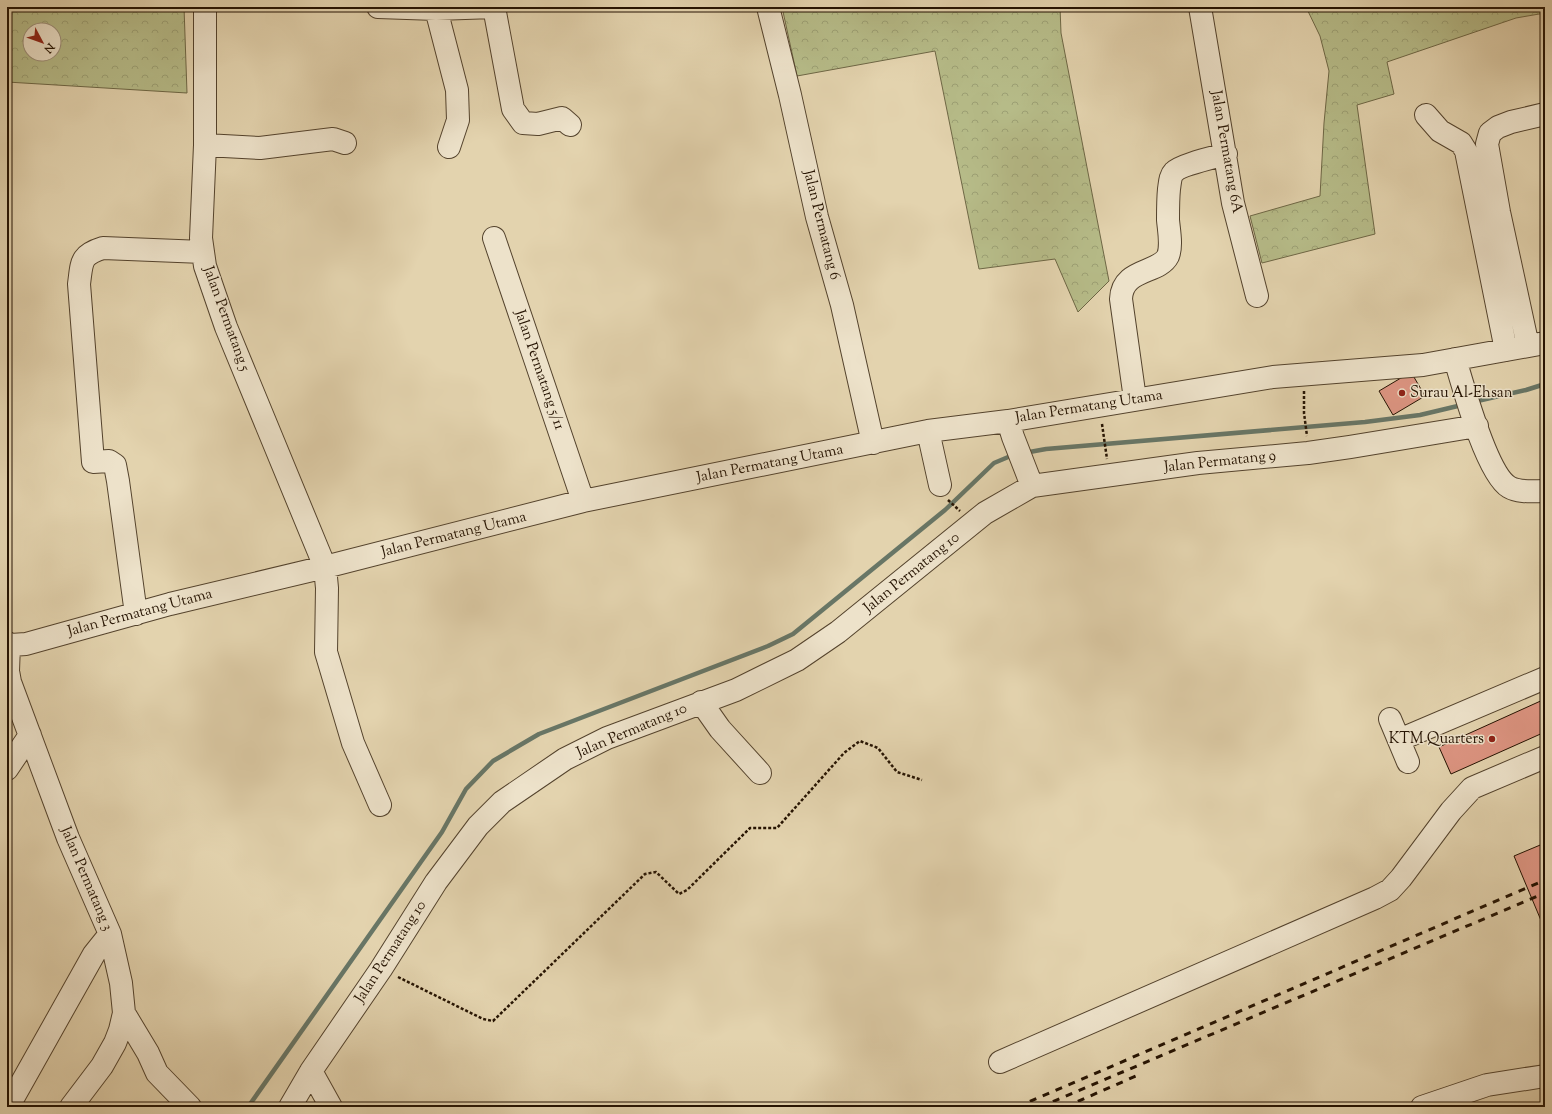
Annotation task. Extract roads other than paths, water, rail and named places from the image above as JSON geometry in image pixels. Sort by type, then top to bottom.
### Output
[{"type":"street","name":"Jalan Permatang 5","points":[[205,7],[205,146],[201,238],[205,266],[226,327],[325,567],[327,588],[326,652],[353,743],[380,805]]},
{"type":"street","points":[[378,7],[436,9],[494,7],[513,109],[523,123],[538,124],[562,118],[570,125]]},
{"type":"street","name":"Jalan Permatang 6","points":[[768,7],[790,95],[819,224],[842,305],[873,443]]},
{"type":"street","name":"Jalan Permatang 6A","points":[[1200,7],[1234,203],[1258,296]]},
{"type":"street","points":[[436,9],[456,90],[458,120],[449,147]]},
{"type":"street","points":[[1537,344],[1499,212],[1487,144],[1490,133],[1498,127],[1511,122],[1545,114]]},
{"type":"street","points":[[1426,115],[1440,131],[1461,143],[1466,151],[1506,350]]},
{"type":"street","points":[[205,146],[260,148],[333,139],[345,143]]},
{"type":"street","points":[[1135,399],[1121,291],[1126,284],[1138,274],[1158,265],[1167,257],[1170,246],[1168,198],[1171,175],[1175,170],[1226,154]]},
{"type":"street","name":"Jalan Permatang 5/11","points":[[494,238],[583,502]]},
{"type":"street","points":[[136,614],[118,474],[115,465],[109,461],[93,462],[79,284],[82,260],[91,252],[103,248],[203,252]]},
{"type":"street","name":"Jalan Permatang Utama","points":[[8,644],[26,644],[170,604],[325,567],[583,502],[928,431],[1011,429],[1135,399],[1273,377],[1408,366],[1537,344]]},
{"type":"street","points":[[1455,359],[1487,454],[1496,475],[1509,487],[1520,491],[1545,491]]},
{"type":"street","name":"Jalan Permatang 9","points":[[1031,482],[1198,463],[1308,453],[1350,447],[1476,422]]},
{"type":"street","points":[[1011,429],[1031,482]]},
{"type":"street","points":[[928,431],[943,491]]},
{"type":"street","name":"Jalan Permatang 10","points":[[290,1107],[311,1070],[381,969],[436,882],[478,826],[502,802],[565,760],[607,738],[736,690],[797,660],[838,632],[986,512],[1031,482]]},
{"type":"street","name":"Jalan Permatang 3","points":[[8,644],[8,671],[68,838],[110,934],[121,983],[124,1013],[120,1030],[109,1055],[72,1107]]},
{"type":"street","points":[[1399,740],[1545,678]]},
{"type":"street","points":[[701,702],[720,729],[760,773]]},
{"type":"street","points":[[1390,719],[1408,762]]},
{"type":"street","points":[[7,769],[30,735]]},
{"type":"street","points":[[1000,1062],[1375,898],[1390,890],[1472,788],[1545,757]]},
{"type":"street","points":[[8,1107],[94,954],[110,934]]},
{"type":"street","points":[[124,1013],[148,1053],[157,1073],[190,1107]]},
{"type":"street","points":[[311,1070],[331,1107]]},
{"type":"street","points":[[1422,1107],[1487,1085],[1545,1076]]},
{"type":"waterway","points":[[1473,402],[1526,390],[1545,384]]},
{"type":"waterway","points":[[1024,453],[1046,449],[1365,422],[1420,415],[1462,405]]},
{"type":"waterway","points":[[248,1107],[442,832],[466,789],[493,761],[539,734],[768,646],[793,634],[945,510],[994,463],[1013,455]]},
{"type":"railway","points":[[1017,1107],[1545,880]]},
{"type":"railway","points":[[1040,1107],[1545,893]]},
{"type":"railway","points":[[1065,1107],[1136,1076]]},
{"type":"place","name":"Surau Al-Ehsan","points":[[1402,393]]},
{"type":"place","name":"KTM Quarters","points":[[1492,739]]}]
